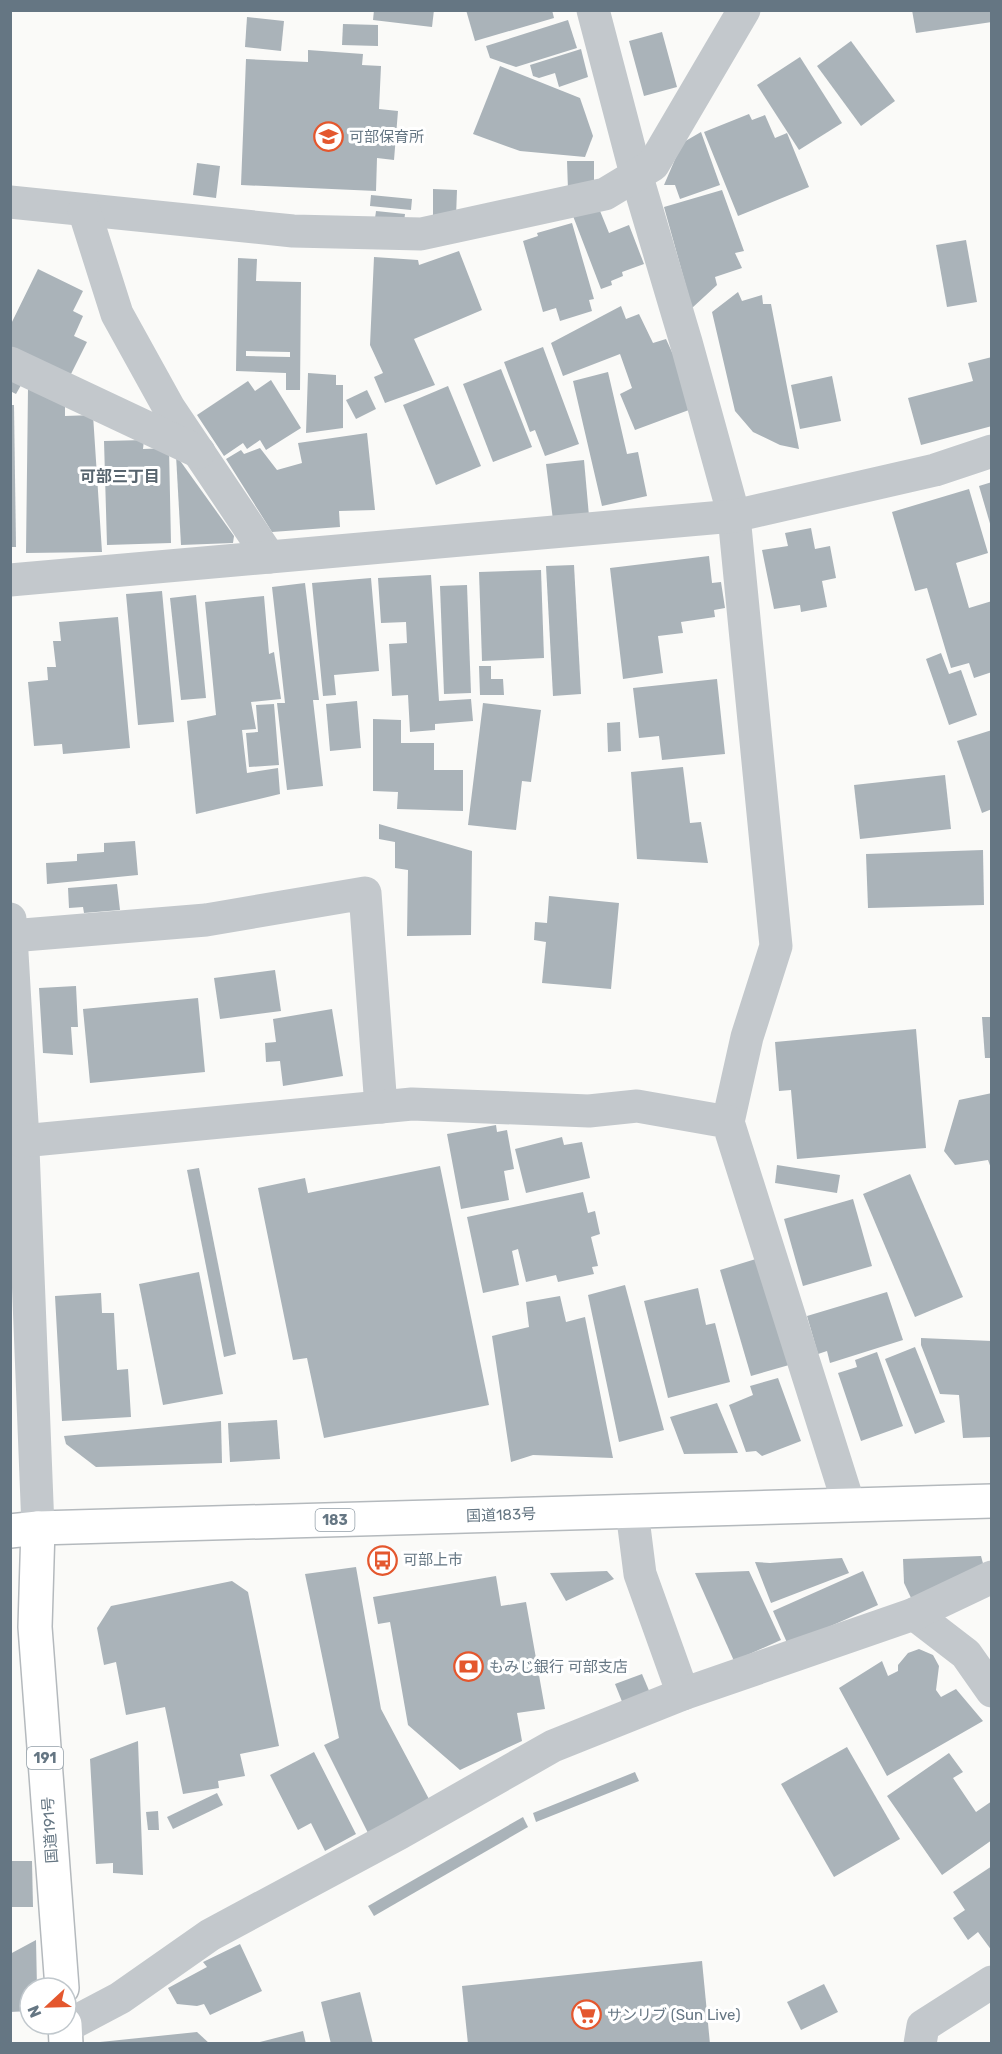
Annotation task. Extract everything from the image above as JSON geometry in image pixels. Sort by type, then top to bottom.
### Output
[{"type":"highway","name":"国道183号","points":[[24,1529],[992,1501]]},
{"type":"highway","name":"国道191号","points":[[24,1529],[35,1627],[61,1976]]},
{"type":"street","points":[[593,10],[636,174],[734,516],[776,946],[747,1037],[728,1122],[849,1504]]},
{"type":"street","points":[[10,202],[293,231],[422,234],[605,194],[653,165],[744,10]]},
{"type":"street","points":[[84,210],[117,314],[169,408],[269,557]]},
{"type":"street","points":[[10,363],[199,453]]},
{"type":"street","points":[[10,580],[734,516],[935,470],[992,451]]},
{"type":"street","points":[[11,936],[206,920],[365,893],[381,1107]]},
{"type":"street","points":[[10,919],[18,1129],[24,1529]]},
{"type":"street","points":[[18,1129],[412,1104],[589,1111],[637,1106],[728,1122]]},
{"type":"street","points":[[632,1511],[640,1574],[683,1694]]},
{"type":"street","points":[[78,2023],[120,1998],[210,1935],[399,1833],[553,1746],[683,1694],[914,1614],[992,1577]]},
{"type":"street","points":[[914,1614],[966,1654],[992,1691]]},
{"type":"street","points":[[920,2043],[923,2026],[992,1982]]},
{"type":"building","points":[[374,10],[434,10],[432,27],[373,20]]},
{"type":"building","points":[[466,10],[552,10],[554,18],[475,41]]},
{"type":"building","points":[[912,10],[992,10],[992,22],[916,33]]},
{"type":"building","points":[[247,17],[284,21],[281,51],[245,47]]},
{"type":"building","points":[[568,20],[577,48],[516,67],[490,58],[486,46]]},
{"type":"building","points":[[343,24],[378,25],[378,46],[342,45]]},
{"type":"building","points":[[662,32],[677,87],[644,96],[629,41]]},
{"type":"building","points":[[851,41],[895,101],[861,126],[817,66]]},
{"type":"building","points":[[581,49],[588,77],[559,87],[555,73],[539,78],[533,76],[530,65]]},
{"type":"building","points":[[308,50],[363,54],[362,65],[381,66],[379,109],[398,111],[394,160],[377,158],[376,191],[241,185],[246,59],[308,62]]},
{"type":"building","points":[[800,57],[842,123],[799,150],[757,85]]},
{"type":"building","points":[[500,66],[580,98],[593,136],[585,157],[520,151],[473,134]]},
{"type":"building","points":[[749,114],[752,120],[765,115],[775,138],[787,133],[809,187],[738,216],[704,132]]},
{"type":"building","points":[[701,132],[720,185],[680,199],[675,185],[664,185],[682,143]]},
{"type":"building","points":[[567,161],[594,161],[594,190],[568,190]]},
{"type":"building","points":[[197,163],[220,166],[216,198],[193,195]]},
{"type":"building","points":[[433,189],[457,190],[456,217],[433,217]]},
{"type":"building","points":[[722,190],[744,251],[735,253],[742,268],[715,277],[717,285],[692,308],[664,207]]},
{"type":"building","points":[[371,195],[412,199],[411,210],[370,206]]},
{"type":"building","points":[[598,206],[609,233],[629,225],[644,264],[622,272],[623,276],[611,281],[612,285],[601,289],[573,216]]},
{"type":"building","points":[[376,211],[405,214],[403,229],[374,226]]},
{"type":"building","points":[[572,223],[594,299],[589,300],[592,311],[560,321],[556,308],[543,312],[523,241],[538,236],[537,233]]},
{"type":"building","points":[[966,240],[977,302],[947,307],[936,245]]},
{"type":"building","points":[[459,251],[482,310],[414,339],[435,385],[385,403],[374,377],[383,373],[370,345],[374,257],[418,260],[419,265]]},
{"type":"building","points":[[238,258],[257,259],[256,281],[301,282],[300,390],[286,390],[286,373],[236,371]],"holes":[[[246,351],[290,352],[290,357],[246,356]]]},
{"type":"building","points":[[38,269],[83,291],[73,311],[83,316],[74,336],[87,342],[70,376],[10,347],[10,326]]},
{"type":"building","points":[[738,292],[742,301],[762,295],[763,304],[771,304],[799,449],[780,445],[753,432],[735,411],[712,312]]},
{"type":"building","points":[[621,306],[626,319],[639,314],[653,343],[666,339],[697,407],[635,430],[620,394],[632,388],[620,354],[563,376],[551,343]]},
{"type":"building","points":[[543,347],[579,444],[545,456],[535,430],[530,432],[504,362]]},
{"type":"building","points":[[992,357],[992,426],[921,445],[908,398],[973,381],[968,363]]},
{"type":"building","points":[[501,369],[532,447],[493,462],[463,384]]},
{"type":"building","points":[[10,370],[25,378],[16,394],[10,391]]},
{"type":"building","points":[[608,372],[627,454],[638,452],[647,496],[602,506],[573,381]]},
{"type":"building","points":[[308,373],[336,375],[336,385],[343,385],[343,428],[306,433]]},
{"type":"building","points":[[832,376],[841,421],[800,429],[791,385]]},
{"type":"building","points":[[271,380],[301,428],[266,450],[260,440],[247,449],[243,443],[224,456],[197,415],[248,381],[255,391]]},
{"type":"building","points":[[448,386],[481,466],[436,485],[403,405]]},
{"type":"building","points":[[28,388],[65,399],[65,416],[93,415],[102,552],[26,553]]},
{"type":"building","points":[[367,390],[376,409],[356,419],[346,400]]},
{"type":"building","points":[[10,405],[14,405],[16,547],[10,547]]},
{"type":"building","points":[[367,433],[375,510],[339,511],[340,527],[272,532],[226,459],[241,450],[244,454],[260,448],[277,470],[302,463],[298,443]]},
{"type":"building","points":[[144,440],[143,449],[169,448],[171,543],[107,545],[104,441]]},
{"type":"building","points":[[176,455],[234,536],[233,543],[181,545]]},
{"type":"building","points":[[584,460],[589,516],[553,520],[546,464]]},
{"type":"building","points":[[992,482],[992,527],[991,527],[979,486]]},
{"type":"building","points":[[969,489],[988,553],[956,563],[969,608],[992,601],[992,672],[974,678],[969,663],[951,668],[927,588],[915,591],[892,512]]},
{"type":"building","points":[[811,528],[815,549],[830,546],[836,578],[822,581],[827,607],[801,612],[800,605],[774,609],[762,550],[788,546],[785,533]]},
{"type":"building","points":[[709,556],[712,583],[721,582],[725,608],[714,610],[715,617],[681,622],[683,633],[658,636],[663,673],[623,679],[610,568]]},
{"type":"building","points":[[574,565],[581,694],[553,696],[546,566]]},
{"type":"building","points":[[541,570],[544,658],[482,661],[479,572]]},
{"type":"building","points":[[431,575],[439,701],[471,699],[473,721],[435,724],[435,730],[410,732],[408,695],[392,696],[389,644],[407,643],[406,622],[381,623],[378,578]]},
{"type":"building","points":[[371,578],[379,671],[334,675],[336,695],[323,696],[312,583]]},
{"type":"building","points":[[305,583],[319,700],[313,700],[323,786],[287,790],[277,703],[285,703],[272,587]]},
{"type":"building","points":[[467,585],[471,693],[444,694],[440,586]]},
{"type":"building","points":[[162,591],[174,722],[138,725],[126,594]]},
{"type":"building","points":[[196,595],[206,698],[181,700],[170,598]]},
{"type":"building","points":[[264,596],[269,654],[274,652],[281,699],[251,702],[256,729],[242,730],[247,773],[278,768],[280,794],[196,814],[187,721],[216,715],[205,602]]},
{"type":"building","points":[[118,617],[130,748],[63,754],[62,744],[34,746],[28,682],[48,680],[47,667],[56,667],[53,641],[61,641],[59,622]]},
{"type":"building","points":[[941,653],[949,674],[961,670],[977,715],[949,725],[926,659]]},
{"type":"building","points":[[479,666],[491,666],[491,679],[503,679],[504,695],[480,695]]},
{"type":"building","points":[[717,679],[725,754],[662,760],[659,736],[639,738],[633,688]]},
{"type":"building","points":[[357,701],[361,748],[330,751],[326,704]]},
{"type":"building","points":[[483,703],[541,710],[531,782],[522,781],[516,830],[468,825]]},
{"type":"building","points":[[274,704],[279,765],[249,767],[246,733],[258,732],[256,705]]},
{"type":"building","points":[[373,719],[401,720],[401,743],[434,743],[434,770],[463,770],[463,811],[397,809],[398,792],[373,791]]},
{"type":"building","points":[[620,722],[621,751],[608,752],[607,723]]},
{"type":"building","points":[[992,730],[992,809],[982,813],[957,741]]},
{"type":"building","points":[[683,767],[690,823],[701,822],[708,863],[637,859],[631,772]]},
{"type":"building","points":[[945,775],[951,829],[860,839],[854,785]]},
{"type":"building","points":[[379,824],[472,851],[471,935],[407,936],[408,870],[395,868],[395,842],[379,839]]},
{"type":"building","points":[[135,841],[138,875],[47,884],[46,863],[77,861],[77,854],[104,852],[104,843]]},
{"type":"building","points":[[983,850],[984,905],[868,908],[866,854]]},
{"type":"building","points":[[117,884],[120,910],[84,913],[83,907],[69,908],[68,888]]},
{"type":"building","points":[[549,896],[619,903],[611,989],[542,983],[546,942],[534,940],[535,922],[547,923]]},
{"type":"building","points":[[275,970],[281,1011],[220,1019],[214,978]]},
{"type":"building","points":[[76,986],[78,1027],[71,1027],[73,1055],[43,1053],[39,988]]},
{"type":"building","points":[[198,998],[205,1072],[90,1083],[83,1009]]},
{"type":"building","points":[[332,1009],[343,1076],[283,1086],[280,1061],[266,1062],[265,1043],[276,1042],[273,1019]]},
{"type":"building","points":[[982,1017],[992,1017],[992,1058],[985,1058]]},
{"type":"building","points":[[916,1029],[926,1148],[797,1159],[791,1090],[779,1091],[775,1042]]},
{"type":"building","points":[[992,1093],[992,1171],[988,1160],[955,1165],[944,1151],[959,1100]]},
{"type":"building","points":[[496,1125],[497,1132],[507,1130],[514,1169],[504,1171],[509,1200],[461,1209],[447,1134]]},
{"type":"building","points":[[562,1137],[564,1145],[582,1142],[590,1178],[526,1193],[515,1149]]},
{"type":"building","points":[[777,1165],[840,1175],[837,1193],[775,1183]]},
{"type":"building","points":[[440,1166],[489,1405],[324,1438],[307,1358],[293,1360],[258,1188],[305,1178],[308,1193]]},
{"type":"building","points":[[199,1168],[236,1354],[224,1357],[187,1170]]},
{"type":"building","points":[[910,1174],[963,1297],[915,1317],[863,1194]]},
{"type":"building","points":[[583,1192],[588,1213],[595,1211],[600,1234],[591,1237],[598,1266],[592,1267],[594,1274],[558,1282],[556,1275],[526,1282],[518,1249],[512,1251],[519,1285],[483,1293],[467,1217]]},
{"type":"building","points":[[853,1199],[872,1266],[803,1286],[784,1219]]},
{"type":"building","points":[[766,1256],[796,1363],[751,1376],[720,1270]]},
{"type":"building","points":[[199,1272],[223,1394],[163,1405],[139,1284]]},
{"type":"building","points":[[625,1285],[664,1430],[619,1442],[588,1295]]},
{"type":"building","points":[[698,1288],[706,1325],[715,1323],[730,1382],[668,1398],[644,1301]]},
{"type":"building","points":[[887,1292],[903,1340],[830,1363],[827,1351],[818,1354],[807,1316]]},
{"type":"building","points":[[101,1293],[102,1313],[114,1313],[117,1370],[128,1369],[131,1417],[62,1421],[55,1296]]},
{"type":"building","points":[[560,1296],[566,1322],[585,1317],[613,1458],[533,1455],[511,1462],[492,1336],[529,1327],[526,1302]]},
{"type":"building","points":[[921,1338],[992,1341],[992,1437],[963,1438],[959,1395],[940,1394],[921,1345]]},
{"type":"building","points":[[915,1347],[945,1422],[915,1434],[885,1359]]},
{"type":"building","points":[[877,1352],[903,1426],[861,1441],[838,1373],[857,1367],[855,1360]]},
{"type":"building","points":[[778,1378],[801,1441],[762,1456],[756,1451],[746,1452],[729,1405],[753,1395],[750,1386]]},
{"type":"building","points":[[717,1403],[738,1453],[684,1454],[670,1417]]},
{"type":"building","points":[[277,1420],[280,1459],[230,1462],[228,1423]]},
{"type":"building","points":[[221,1421],[222,1463],[96,1467],[66,1444],[64,1436]]},
{"type":"building","points":[[981,1556],[985,1571],[912,1600],[904,1583],[903,1559]]},
{"type":"building","points":[[842,1558],[849,1573],[771,1603],[755,1562],[770,1563]]},
{"type":"building","points":[[356,1567],[381,1709],[430,1801],[368,1833],[324,1745],[339,1738],[305,1574]]},
{"type":"building","points":[[607,1571],[614,1579],[566,1601],[550,1573]]},
{"type":"building","points":[[749,1571],[781,1640],[734,1661],[695,1573]]},
{"type":"building","points":[[863,1571],[878,1605],[788,1645],[773,1611]]},
{"type":"building","name":"もみじ銀行 可部支店","points":[[496,1576],[501,1606],[526,1602],[545,1709],[517,1713],[522,1741],[460,1770],[408,1725],[390,1622],[378,1624],[373,1597]]},
{"type":"building","points":[[232,1581],[248,1592],[279,1746],[240,1754],[245,1776],[218,1781],[219,1788],[183,1794],[165,1707],[126,1715],[116,1662],[104,1665],[97,1628],[111,1606]]},
{"type":"building","points":[[919,1649],[933,1655],[939,1666],[936,1690],[941,1697],[956,1689],[983,1721],[887,1776],[839,1688],[882,1661],[888,1676],[898,1671],[898,1665],[908,1653]]},
{"type":"building","points":[[642,1674],[650,1693],[623,1704],[615,1684]]},
{"type":"building","points":[[138,1741],[143,1875],[113,1873],[113,1863],[96,1864],[90,1759]]},
{"type":"building","points":[[847,1747],[900,1839],[834,1877],[781,1784]]},
{"type":"building","points":[[314,1752],[356,1834],[325,1851],[311,1823],[298,1830],[270,1775]]},
{"type":"building","points":[[949,1753],[963,1772],[953,1778],[976,1812],[992,1801],[992,1840],[942,1875],[887,1796]]},
{"type":"building","points":[[635,1772],[639,1781],[536,1822],[533,1813]]},
{"type":"building","points":[[217,1793],[223,1805],[173,1829],[167,1817]]},
{"type":"building","points":[[158,1811],[159,1830],[148,1830],[146,1812]]},
{"type":"building","points":[[523,1817],[528,1827],[374,1916],[368,1906]]},
{"type":"building","points":[[10,1861],[32,1861],[33,1907],[10,1907]]},
{"type":"building","points":[[992,1866],[992,1951],[978,1932],[968,1940],[953,1918],[965,1910],[953,1892]]},
{"type":"building","points":[[36,1940],[37,1976],[18,1976],[18,2012],[10,2012],[10,1954]]},
{"type":"building","points":[[240,1944],[262,1991],[210,2015],[204,2004],[197,2006],[177,2004],[168,1988],[207,1967],[203,1962]]},
{"type":"building","name":"サンリブ (Sun Live)","points":[[702,1961],[710,2044],[468,2044],[462,1986]]},
{"type":"building","points":[[824,1984],[838,2012],[801,2030],[787,2002]]},
{"type":"building","points":[[360,1992],[373,2044],[331,2044],[321,2002]]},
{"type":"building","points":[[303,2031],[306,2044],[256,2044],[256,2043]]},
{"type":"building","points":[[197,2032],[210,2044],[100,2044],[100,2042]]},
{"type":"place","name":"可部保育所","points":[[328,137]]},
{"type":"place","name":"可部上市","points":[[382,1560]]},
{"type":"place","name":"もみじ銀行 可部支店","points":[[468,1667]]},
{"type":"place","name":"サンリブ (Sun Live)","points":[[586,2015]]},
{"type":"district","name":"可部三丁目","points":[[120,476]]}]
